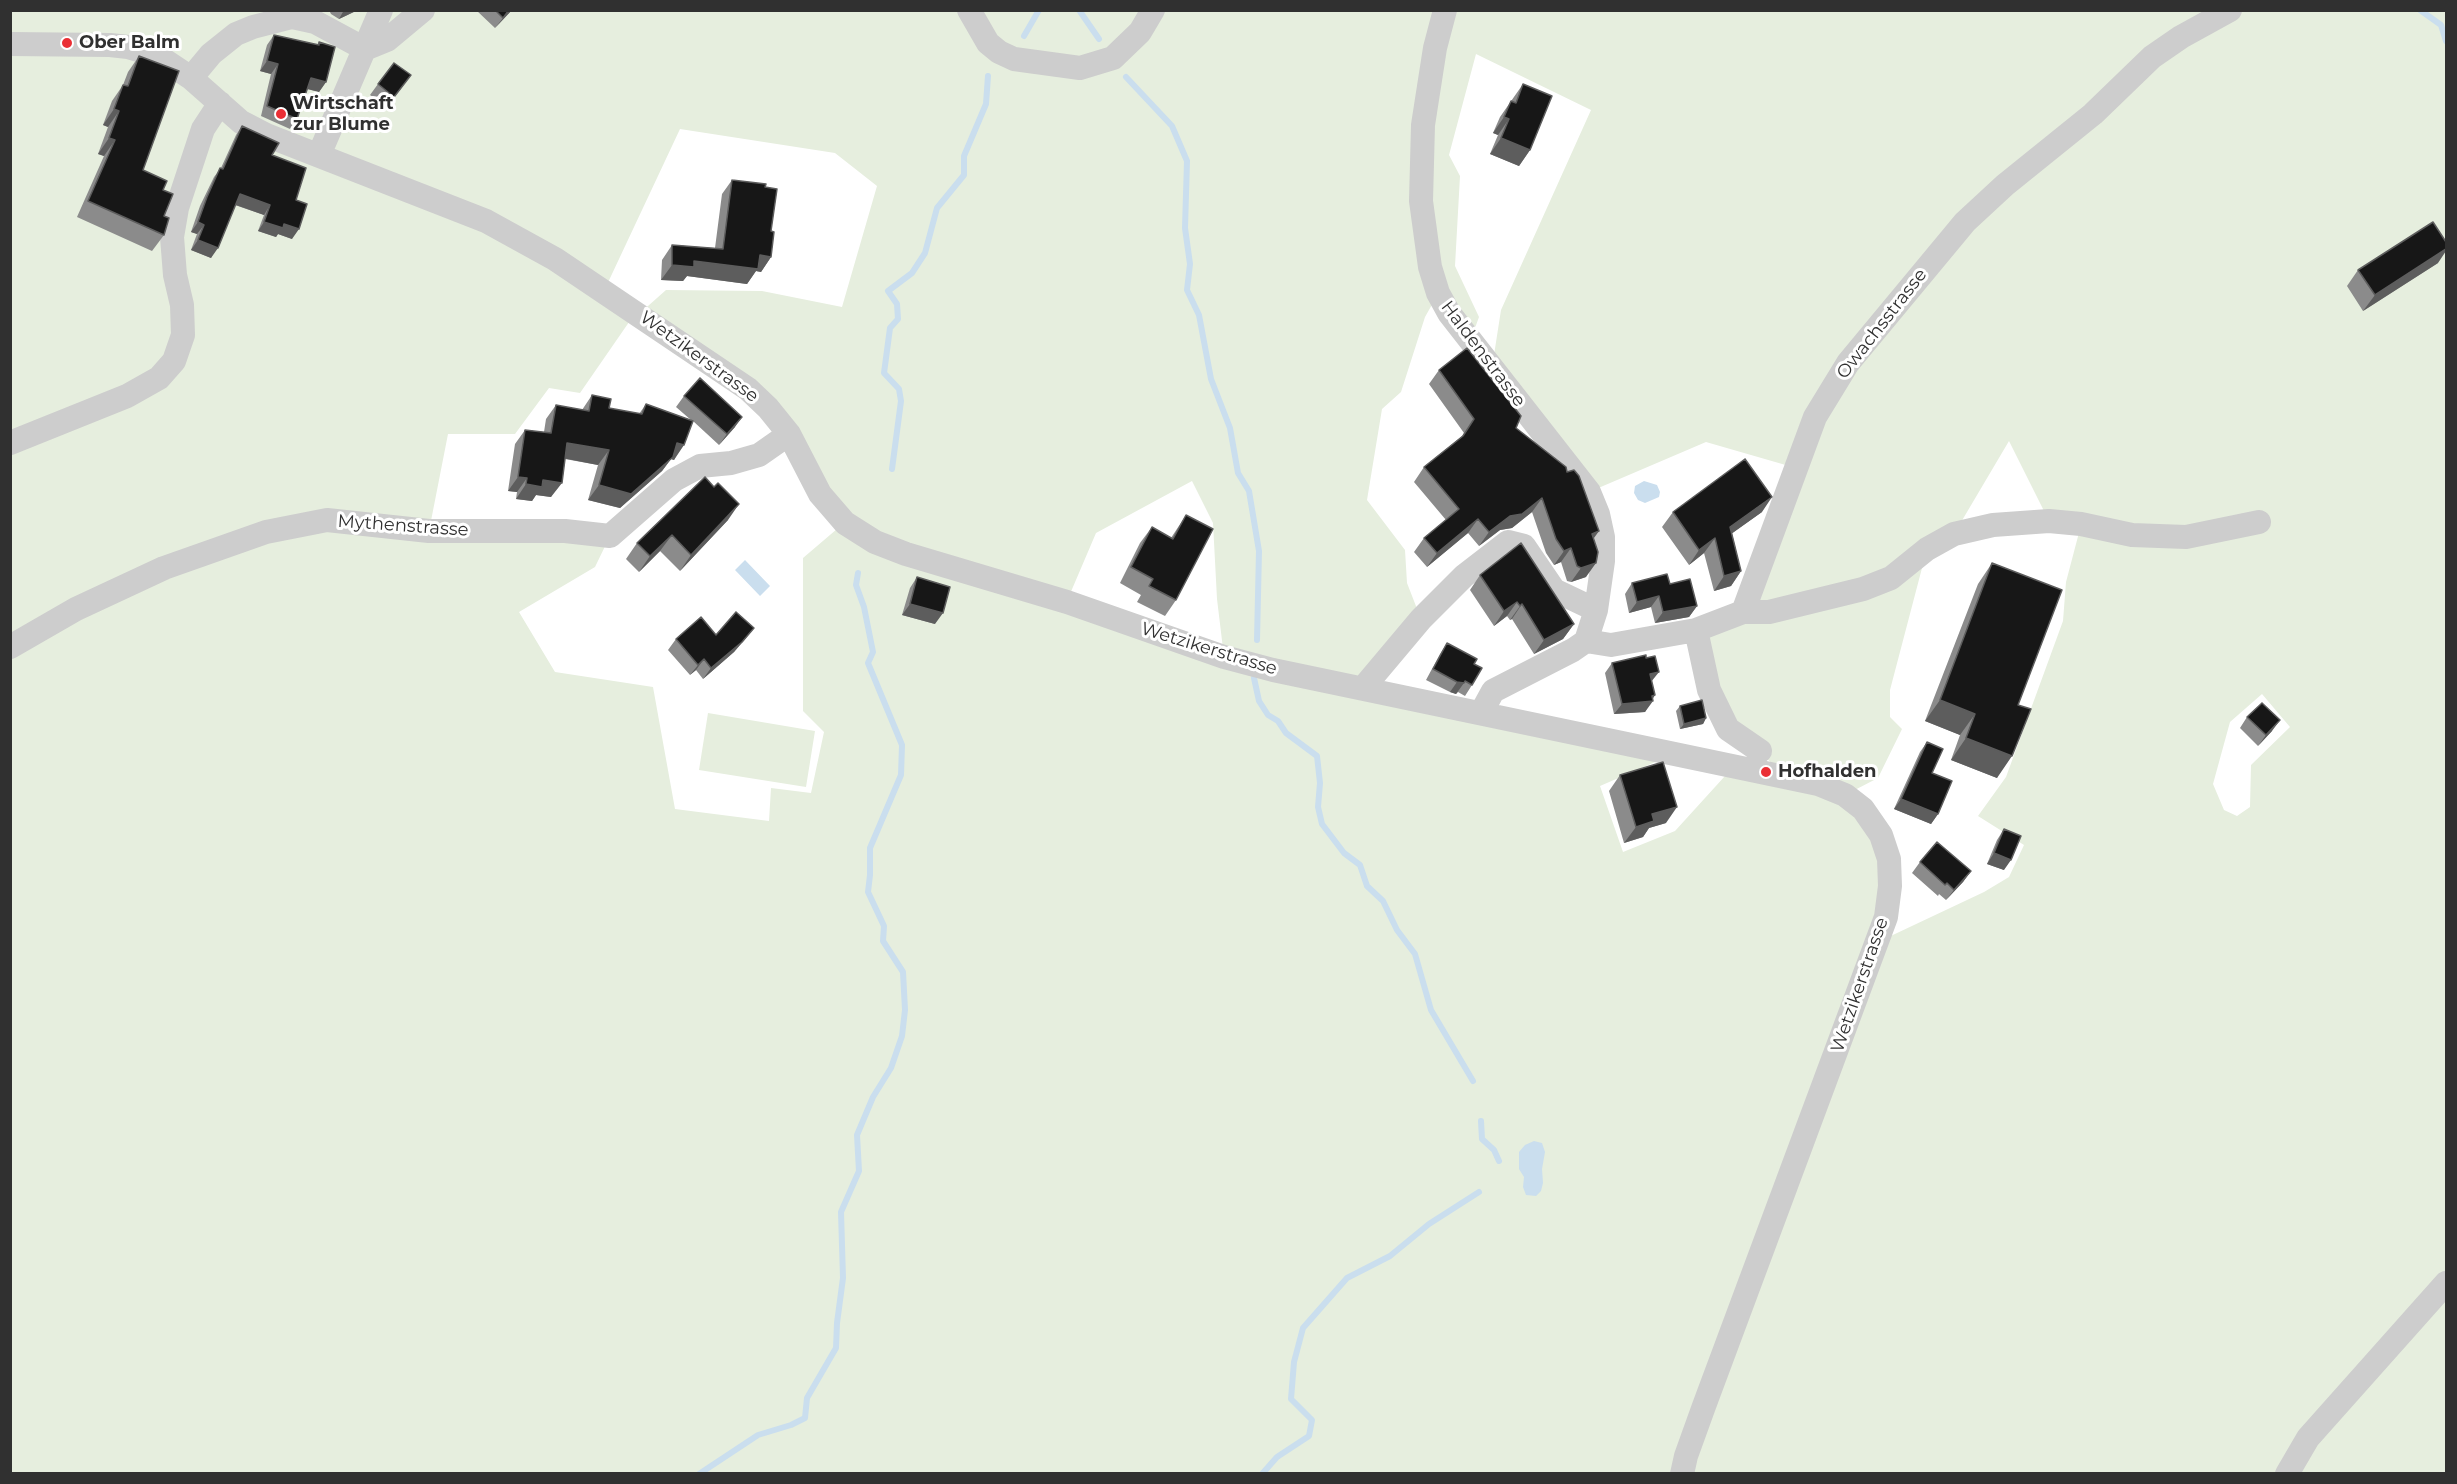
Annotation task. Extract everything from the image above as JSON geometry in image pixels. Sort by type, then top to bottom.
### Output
[{"type":"street","points":[[319,155],[381,10]]},
{"type":"street","points":[[365,49],[387,40],[423,10]]},
{"type":"street","points":[[969,10],[988,43],[999,52],[1014,59],[1080,68],[1113,58],[1140,32],[1153,10]]},
{"type":"street","name":"Haldenstrasse","points":[[1445,10],[1435,48],[1424,125],[1421,201],[1430,267],[1438,293],[1449,313],[1589,492],[1598,514],[1603,537],[1603,561],[1596,610],[1586,641]]},
{"type":"street","name":"Owachsstrasse","points":[[1743,612],[1815,417],[1848,363],[1965,222],[2006,185],[2093,114],[2152,57],[2181,37],[2230,10]]},
{"type":"street","points":[[191,78],[211,54],[236,34],[292,17],[315,22],[365,49]]},
{"type":"street","name":"Wetzikerstrasse","points":[[10,44],[68,43],[128,47],[158,56],[191,78],[241,122],[486,221],[555,259],[748,389],[768,408],[789,434],[820,494],[845,523],[875,542],[906,554],[1067,602],[1224,657],[1818,784],[1845,795],[1863,809],[1881,835],[1889,859],[1890,886],[1886,917],[1704,1406],[1682,1473]]},
{"type":"street","points":[[10,443],[128,396],[159,378],[174,361],[183,334],[182,305],[175,275],[172,237],[177,208],[202,129],[220,103]]},
{"type":"street","name":"Mythenstrasse","points":[[10,647],[76,609],[164,568],[266,532],[327,520],[429,531],[565,531],[610,536],[674,480],[700,466],[731,463],[759,455],[789,434]]},
{"type":"street","points":[[1481,713],[1493,691],[1586,641],[1611,645],[1696,630],[1743,612],[1769,612],[1863,589],[1891,578],[1927,549],[1954,534],[1994,525],[2049,521],[2081,524],[2132,535],[2186,537],[2259,522]]},
{"type":"street","points":[[1363,688],[1421,619],[1464,576],[1508,543],[1524,546],[1554,590],[1596,610]]},
{"type":"street","points":[[1696,630],[1708,690],[1728,729],[1760,751]]},
{"type":"street","points":[[2287,1473],[2308,1438],[2446,1283]]},
{"type":"green space","points":[[10,11],[2446,11],[2446,1473],[11,1473]],"holes":[[[1476,54],[1591,110],[1501,310],[1494,355],[1589,492],[1706,442],[1796,468],[1727,620],[1696,630],[1728,729],[1760,751],[1771,763],[1735,765],[1675,831],[1623,852],[1600,786],[1676,753],[1364,688],[1421,619],[1407,583],[1405,550],[1367,500],[1382,409],[1401,392],[1425,317],[1438,294],[1475,328],[1479,317],[1455,266],[1460,176],[1449,155]],[[680,129],[835,153],[877,186],[842,307],[762,291],[666,290],[639,314],[789,434],[844,523],[803,558],[803,711],[824,732],[811,793],[771,788],[769,821],[675,809],[653,687],[555,672],[519,612],[595,567],[610,536],[429,531],[448,434],[515,434],[549,388],[580,393],[636,312],[604,291]],[[2009,441],[2049,521],[2081,525],[2066,582],[2063,621],[2006,777],[1978,816],[2024,845],[2009,877],[1984,892],[1878,942],[1881,835],[1845,795],[1878,778],[1902,729],[1890,717],[1890,690],[1927,549],[1954,534]],[[1192,481],[1213,523],[1217,599],[1224,657],[1067,601],[1096,533]],[[2262,694],[2290,727],[2251,765],[2250,807],[2237,816],[2224,810],[2213,784],[2230,722]]]},
{"type":"green space","points":[[708,713],[815,731],[806,787],[699,770]]},
{"type":"water","points":[[1644,481],[1657,485],[1660,492],[1659,497],[1645,503],[1638,500],[1634,493],[1635,486]]},
{"type":"water","points":[[745,560],[770,586],[760,596],[735,570]]},
{"type":"water","points":[[1534,1141],[1542,1143],[1545,1152],[1542,1169],[1543,1183],[1541,1191],[1536,1196],[1526,1195],[1523,1187],[1524,1177],[1519,1169],[1519,1152],[1525,1145]]},
{"type":"building","points":[[495,10],[509,10],[503,18]]},
{"type":"building","points":[[274,35],[319,45],[319,42],[335,47],[326,82],[311,78],[297,119],[267,106],[278,64],[267,61]]},
{"type":"building","points":[[139,56],[179,71],[143,170],[167,181],[163,190],[173,194],[164,216],[169,218],[164,235],[88,201],[115,140],[109,138],[119,111],[114,109],[123,85],[128,86]]},
{"type":"building","points":[[394,63],[411,75],[394,97],[378,84]]},
{"type":"building","points":[[1523,84],[1552,96],[1530,150],[1501,138],[1509,119],[1504,117],[1511,101],[1516,103]]},
{"type":"building","points":[[242,126],[279,143],[272,155],[306,168],[296,200],[307,204],[299,229],[284,224],[283,228],[264,222],[270,205],[240,194],[218,248],[198,240],[204,225],[198,222],[220,168],[223,169]]},
{"type":"building","points":[[732,180],[766,184],[765,187],[777,189],[771,231],[774,232],[771,257],[760,255],[758,269],[694,261],[694,267],[672,265],[672,245],[723,249]]},
{"type":"building","points":[[2433,222],[2446,242],[2446,249],[2375,295],[2358,270]]},
{"type":"building","points":[[1467,348],[1521,416],[1516,428],[1566,467],[1567,472],[1574,470],[1579,476],[1599,531],[1592,534],[1598,552],[1596,563],[1581,568],[1577,566],[1571,548],[1564,551],[1556,539],[1542,498],[1522,514],[1510,516],[1489,532],[1478,519],[1437,553],[1424,538],[1459,509],[1424,467],[1463,436],[1474,419],[1439,370]]},
{"type":"building","points":[[700,378],[742,417],[727,434],[684,396]]},
{"type":"building","points":[[592,395],[611,399],[609,408],[642,414],[646,404],[693,421],[684,445],[677,443],[673,457],[631,494],[599,485],[609,450],[567,443],[562,483],[543,480],[542,487],[526,484],[527,478],[518,477],[525,430],[551,433],[556,405],[589,411]]},
{"type":"building","points":[[1745,459],[1772,497],[1730,527],[1741,571],[1724,576],[1715,538],[1699,550],[1673,512]]},
{"type":"building","points":[[705,477],[714,487],[718,483],[739,504],[691,555],[672,535],[650,556],[637,543]]},
{"type":"building","points":[[1186,515],[1213,529],[1176,600],[1149,586],[1153,579],[1131,567],[1152,527],[1173,539]]},
{"type":"building","points":[[1521,543],[1574,624],[1544,640],[1522,604],[1520,606],[1517,602],[1504,611],[1480,575]]},
{"type":"building","points":[[1992,563],[2062,590],[2018,705],[2031,709],[2012,756],[1966,738],[1975,714],[1940,700]]},
{"type":"building","points":[[1667,574],[1670,584],[1690,579],[1697,606],[1663,612],[1659,596],[1637,602],[1632,583]]},
{"type":"building","points":[[917,577],[950,587],[943,613],[910,604]]},
{"type":"building","points":[[736,612],[754,628],[742,642],[711,668],[704,659],[698,665],[676,639],[701,617],[716,635]]},
{"type":"building","points":[[1447,643],[1477,659],[1474,664],[1482,668],[1472,685],[1465,681],[1464,683],[1457,682],[1433,669]]},
{"type":"building","points":[[1646,655],[1646,658],[1655,656],[1659,672],[1650,674],[1655,695],[1652,696],[1653,701],[1622,704],[1612,663]]},
{"type":"building","points":[[1702,700],[1706,718],[1684,724],[1680,706]]},
{"type":"building","points":[[2262,703],[2280,720],[2266,735],[2247,717]]},
{"type":"building","points":[[1927,742],[1943,749],[1932,773],[1952,781],[1938,814],[1901,799]]},
{"type":"building","points":[[1663,762],[1677,807],[1652,814],[1654,821],[1636,827],[1620,775]]},
{"type":"building","points":[[2004,829],[2021,836],[2011,860],[1994,853]]},
{"type":"building","points":[[1937,842],[1971,871],[1954,890],[1947,883],[1945,885],[1920,862]]},
{"type":"waterway","points":[[1024,36],[1039,10]]},
{"type":"waterway","points":[[1079,10],[1099,39]]},
{"type":"waterway","points":[[2420,10],[2441,25],[2446,41]]},
{"type":"waterway","points":[[892,469],[901,401],[899,389],[884,373],[890,328],[898,319],[897,304],[888,291],[912,273],[925,253],[937,208],[964,175],[964,156],[986,104],[988,76]]},
{"type":"waterway","points":[[1126,77],[1172,126],[1187,161],[1185,228],[1190,264],[1187,290],[1199,315],[1211,379],[1230,428],[1238,473],[1249,491],[1259,551],[1257,640]]},
{"type":"waterway","points":[[699,1474],[758,1435],[791,1425],[805,1418],[807,1398],[836,1348],[843,1278],[841,1212],[859,1171],[857,1135],[873,1097],[891,1068],[902,1036],[905,1010],[903,972],[883,941],[884,926],[868,892],[870,848],[901,775],[902,745],[868,663],[873,652],[864,607],[856,585],[858,573]]},
{"type":"waterway","points":[[1254,678],[1259,701],[1268,715],[1278,721],[1286,733],[1317,756],[1320,783],[1318,807],[1322,824],[1344,853],[1360,865],[1367,886],[1383,901],[1397,930],[1415,954],[1431,1010],[1473,1081]]},
{"type":"waterway","points":[[1481,1121],[1482,1139],[1494,1150],[1499,1161]]},
{"type":"waterway","points":[[1262,1474],[1277,1457],[1309,1436],[1312,1420],[1291,1399],[1294,1362],[1303,1328],[1347,1278],[1390,1256],[1429,1224],[1479,1192]]},
{"type":"place","name":"Ober Balm","points":[[67,43]]},
{"type":"place","name":"Wirtschaft zur Blume","points":[[281,114]]},
{"type":"place","name":"Hofhalden","points":[[1766,772]]}]
